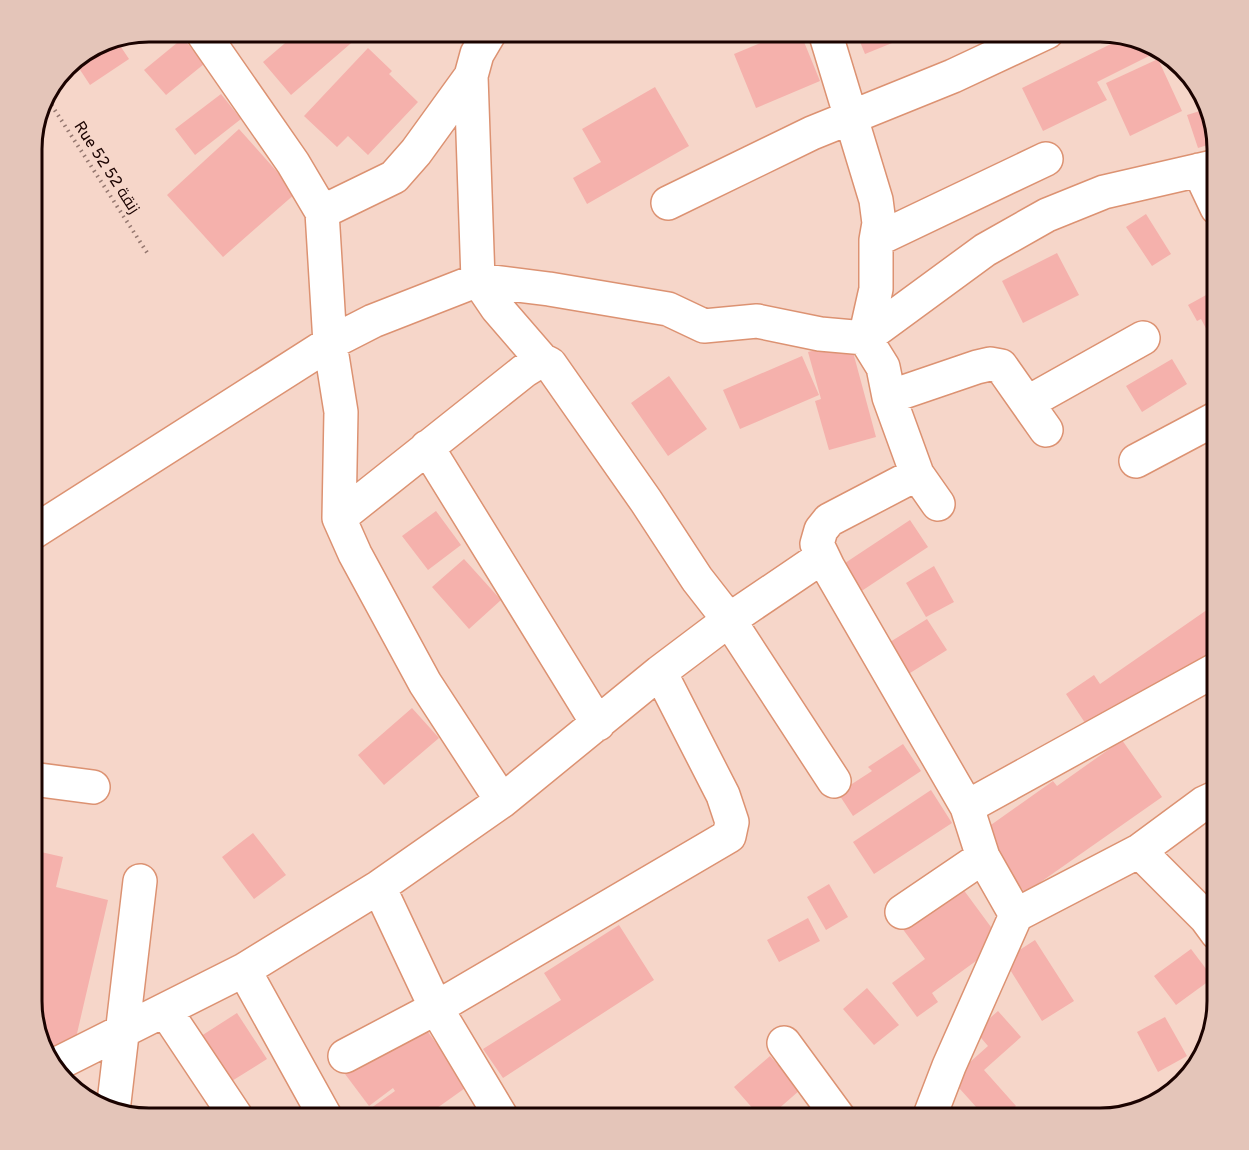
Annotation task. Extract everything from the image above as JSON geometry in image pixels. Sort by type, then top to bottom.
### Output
[{"type":"street","points":[[209,42],[293,162],[322,213],[330,343],[340,412],[339,518],[355,554],[425,683],[502,801]]},
{"type":"street","points":[[484,42],[477,54],[471,76],[478,280],[497,308],[542,360],[550,364],[582,408],[697,579],[729,620],[834,781]]},
{"type":"street","points":[[828,42],[876,200],[879,222],[876,240],[876,289],[865,338],[883,367],[889,397],[917,474],[938,504]]},
{"type":"street","points":[[668,203],[812,133],[953,76],[1026,42]]},
{"type":"street","points":[[322,213],[394,177],[416,152],[471,76]]},
{"type":"street","points":[[876,240],[1046,159]]},
{"type":"street","points":[[42,527],[330,343],[373,321],[478,280],[549,289],[668,309],[704,326],[758,321],[820,334],[865,338],[985,250],[1047,215],[1104,192],[1207,168]]},
{"type":"street","points":[[1027,403],[1143,338]]},
{"type":"street","points":[[339,518],[524,370],[542,360]]},
{"type":"street","points":[[889,397],[958,372],[990,364],[1001,366],[1046,430]]},
{"type":"street","points":[[1136,461],[1207,423]]},
{"type":"street","points":[[427,447],[598,724]]},
{"type":"street","points":[[917,474],[829,520],[821,530],[817,544],[822,557],[967,807],[983,857],[1016,915]]},
{"type":"street","points":[[61,1062],[244,970],[379,887],[502,801],[660,672],[729,620],[822,557]]},
{"type":"street","points":[[345,1056],[436,1008],[729,836],[732,822],[723,795],[660,672]]},
{"type":"street","points":[[967,807],[1207,675]]},
{"type":"street","points":[[42,780],[93,787]]},
{"type":"street","points":[[933,1108],[1016,915],[1139,850],[1207,802]]},
{"type":"street","points":[[1139,850],[1207,919]]},
{"type":"street","points":[[902,912],[983,857]]},
{"type":"street","points":[[114,1102],[140,882]]},
{"type":"street","points":[[379,887],[436,1008],[496,1108]]},
{"type":"street","points":[[244,970],[320,1108]]},
{"type":"street","points":[[165,1010],[230,1108]]},
{"type":"street","points":[[784,1043],[831,1108]]},
{"type":"path","name":"Rue 52 زنقة 52","points":[[51,105],[148,254]]},
{"type":"building","points":[[178,42],[186,42],[204,64],[166,95],[144,70]]},
{"type":"building","points":[[286,42],[352,42],[291,95],[263,62]]},
{"type":"building","points":[[763,42],[804,42],[820,81],[756,108],[734,54]]},
{"type":"building","points":[[860,42],[895,42],[865,54]]},
{"type":"building","points":[[1113,43],[1151,55],[1097,82],[1107,100],[1043,131],[1022,88]]},
{"type":"building","points":[[120,46],[129,59],[90,85],[79,68],[95,56]]},
{"type":"building","points":[[368,48],[392,71],[389,74],[418,102],[368,155],[348,136],[337,147],[304,116]]},
{"type":"building","points":[[1158,59],[1182,111],[1130,136],[1106,83]]},
{"type":"building","points":[[655,87],[689,146],[587,204],[573,178],[601,162],[582,129]]},
{"type":"building","points":[[221,94],[241,119],[195,155],[175,129]]},
{"type":"building","points":[[1200,111],[1207,145],[1198,148],[1187,115]]},
{"type":"building","points":[[239,129],[296,193],[223,257],[167,195]]},
{"type":"building","points":[[1146,214],[1171,254],[1152,266],[1126,227]]},
{"type":"building","points":[[1057,253],[1079,295],[1023,323],[1002,281]]},
{"type":"building","points":[[1207,295],[1207,330],[1201,319],[1197,321],[1188,305]]},
{"type":"building","points":[[850,341],[876,437],[829,450],[815,401],[821,399],[808,352]]},
{"type":"building","points":[[802,356],[819,395],[740,429],[723,390]]},
{"type":"building","points":[[1172,359],[1187,384],[1142,412],[1126,386]]},
{"type":"building","points":[[669,376],[707,429],[668,456],[631,403]]},
{"type":"building","points":[[436,511],[461,545],[428,570],[402,536]]},
{"type":"building","points":[[910,520],[928,547],[854,596],[836,569]]},
{"type":"building","points":[[464,559],[501,600],[469,629],[432,587]]},
{"type":"building","points":[[934,566],[954,602],[926,617],[906,583]]},
{"type":"building","points":[[1207,610],[1207,657],[1091,732],[1066,694],[1094,675],[1100,684]]},
{"type":"building","points":[[927,619],[947,650],[902,678],[882,647]]},
{"type":"building","points":[[412,708],[439,738],[384,785],[358,755]]},
{"type":"building","points":[[1122,740],[1162,797],[1025,893],[981,832],[1053,781],[1057,786]]},
{"type":"building","points":[[903,744],[921,771],[853,816],[838,793],[872,771],[868,767]]},
{"type":"building","points":[[931,790],[952,823],[874,874],[853,842]]},
{"type":"building","points":[[253,833],[286,875],[254,899],[222,857]]},
{"type":"building","points":[[42,852],[63,857],[56,887],[108,900],[72,1055],[54,1050],[44,1022],[42,1008]]},
{"type":"building","points":[[829,884],[848,917],[826,930],[807,897]]},
{"type":"building","points":[[960,885],[1002,942],[932,993],[938,1002],[917,1017],[892,983],[925,959],[902,928]]},
{"type":"building","points":[[808,918],[820,941],[779,962],[767,940]]},
{"type":"building","points":[[619,925],[654,980],[503,1078],[483,1049],[561,1000],[544,973]]},
{"type":"building","points":[[1035,940],[1074,1001],[1042,1021],[1004,960]]},
{"type":"building","points":[[1191,949],[1207,970],[1207,982],[1176,1005],[1154,976]]},
{"type":"building","points":[[867,988],[899,1025],[874,1045],[843,1009]]},
{"type":"building","points":[[998,1011],[1021,1037],[984,1070],[1016,1106],[1014,1108],[977,1108],[951,1079],[988,1046],[975,1031]]},
{"type":"building","points":[[237,1013],[267,1059],[227,1084],[198,1038]]},
{"type":"building","points":[[1165,1017],[1187,1056],[1158,1072],[1137,1032]]},
{"type":"building","points":[[422,1024],[468,1086],[437,1108],[371,1108],[395,1091],[393,1088],[369,1106],[345,1074],[386,1044]]},
{"type":"building","points":[[770,1056],[800,1090],[779,1108],[752,1108],[734,1087]]}]
